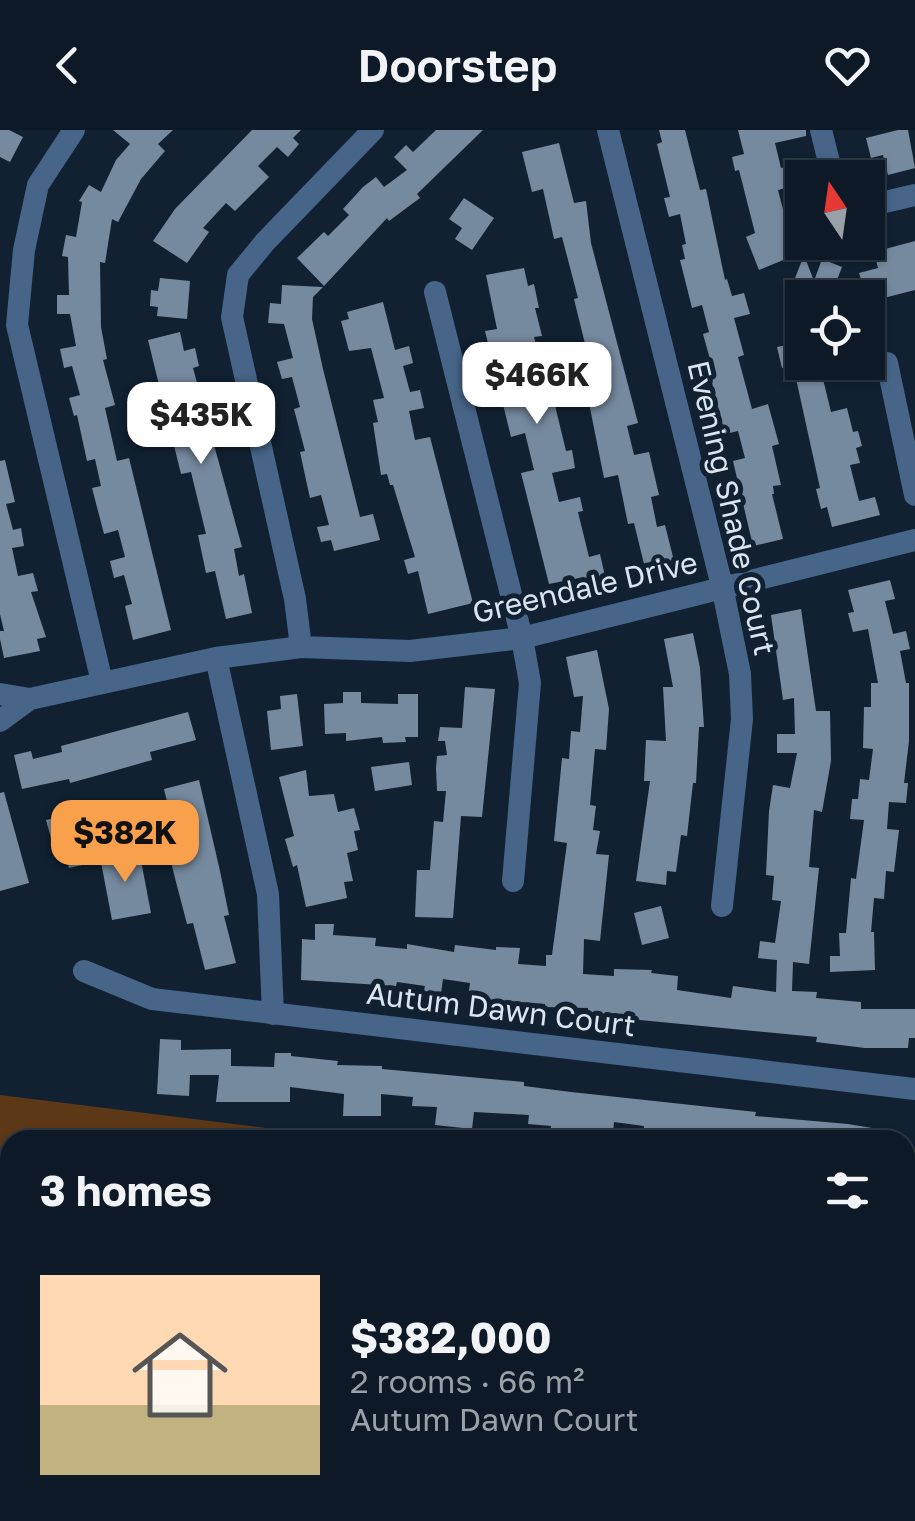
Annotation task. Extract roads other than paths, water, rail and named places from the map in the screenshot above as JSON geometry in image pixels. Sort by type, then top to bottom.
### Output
[{"type":"street","points":[[74,130],[38,185],[8,325],[102,682]]},
{"type":"street","points":[[301,647],[296,599],[232,317],[238,276],[264,242],[373,130]]},
{"type":"street","name":"Evening Shade Court","points":[[608,130],[722,586],[740,674],[742,720],[722,906]]},
{"type":"street","points":[[821,130],[828,160]]},
{"type":"street","points":[[885,202],[915,195]]},
{"type":"street","points":[[435,292],[530,682],[513,880]]},
{"type":"street","points":[[887,363],[915,495]]},
{"type":"street","name":"Greendale Drive","points":[[0,694],[30,699],[216,658],[301,647],[410,652],[522,638],[915,540]]},
{"type":"street","points":[[216,658],[268,894],[273,1014]]},
{"type":"street","name":"Greendale Drive","points":[[0,721],[30,699]]},
{"type":"street","name":"Autum Dawn Court","points":[[84,971],[152,999],[915,1089]]}]
